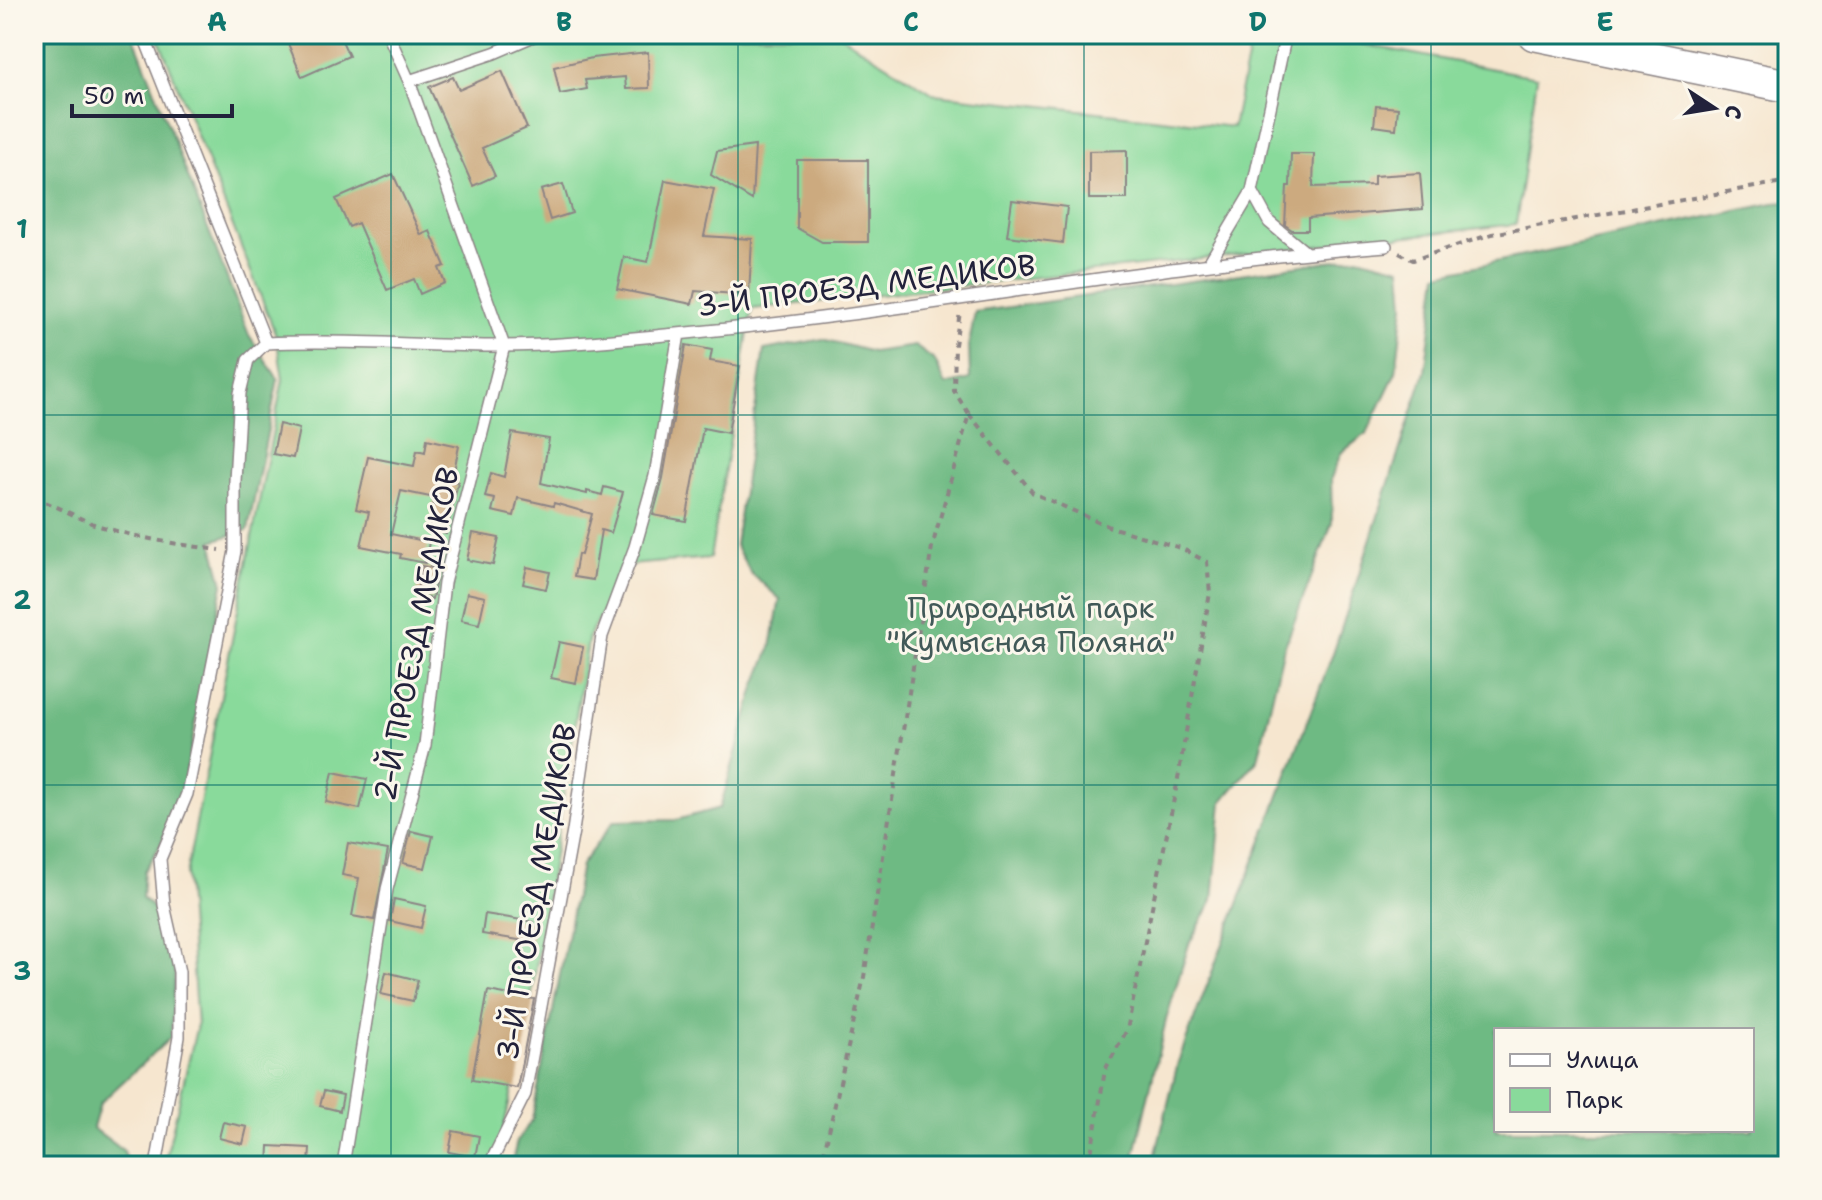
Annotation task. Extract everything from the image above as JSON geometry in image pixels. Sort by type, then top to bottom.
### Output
[{"type":"street","points":[[1534,34],[1788,86]]},
{"type":"lane","points":[[143,34],[266,343]]},
{"type":"lane","points":[[388,34],[409,81],[504,346]]},
{"type":"lane","points":[[409,81],[494,53],[538,34]]},
{"type":"lane","points":[[1209,263],[1252,191],[1286,34]]},
{"type":"lane","points":[[1252,191],[1269,222],[1305,252]]},
{"type":"lane","name":"3-Й ПРОЕЗД МЕДИКОВ","points":[[489,1166],[525,1094],[573,831],[602,636],[635,547],[655,476],[679,334],[961,300],[1209,263],[1386,246]]},
{"type":"lane","points":[[156,1166],[179,1037],[179,972],[164,905],[160,859],[187,794],[235,551],[240,393],[248,360],[266,343],[377,341],[504,346],[679,334]]},
{"type":"lane","name":"2-Й ПРОЕЗД МЕДИКОВ","points":[[343,1166],[387,889],[425,745],[444,583],[504,346]]},
{"type":"path","points":[[1386,246],[1413,260],[1492,234],[1788,181]]},
{"type":"path","points":[[961,300],[955,345],[954,391],[1033,493],[1110,527],[1181,548],[1207,562],[1210,593],[1177,784],[1127,1030],[1105,1070],[1089,1166]]},
{"type":"path","points":[[821,1166],[864,977],[932,547],[969,414]]},
{"type":"path","points":[[34,499],[53,504],[100,527],[152,539],[235,551]]},
{"type":"green space","points":[[34,34],[133,34],[249,335],[278,379],[248,530],[212,541],[223,584],[182,794],[160,846],[144,871],[142,898],[159,913],[175,973],[171,1037],[100,1103],[93,1128],[124,1151],[127,1166],[34,1166]]},
{"type":"green space","points":[[157,34],[838,34],[934,94],[1233,127],[1252,34],[1307,34],[1537,77],[1516,224],[752,309],[710,558],[630,565],[589,635],[527,1024],[495,1166],[164,1166],[197,1025],[186,875],[283,379],[276,335]]},
{"type":"green space","points":[[1788,202],[1788,1166],[1153,1166],[1178,1062],[1335,648],[1425,372],[1438,274]]},
{"type":"green space","name":"Природный парк \"Кумысная Поляна\"","points":[[1358,257],[1401,268],[1404,305],[1396,372],[1367,433],[1341,453],[1331,478],[1332,523],[1283,651],[1258,759],[1222,802],[1213,900],[1189,944],[1166,1020],[1132,1166],[511,1166],[517,1141],[532,1120],[581,865],[614,821],[676,820],[720,808],[755,687],[771,647],[780,599],[751,573],[735,545],[764,350],[823,339],[872,352],[915,346],[935,361],[946,385],[970,379],[969,344],[975,312]]},
{"type":"building","points":[[284,34],[339,34],[349,56],[302,77]]},
{"type":"building","points":[[648,52],[649,88],[626,89],[625,77],[585,80],[587,89],[560,94],[554,67],[592,58]]},
{"type":"building","points":[[502,71],[527,128],[482,148],[495,176],[473,186],[429,87],[453,77],[459,90]]},
{"type":"building","points":[[1376,106],[1398,108],[1396,129],[1374,126]]},
{"type":"building","points":[[755,146],[752,200],[711,175],[717,151]]},
{"type":"building","points":[[1127,150],[1127,199],[1089,199],[1089,151]]},
{"type":"building","points":[[1291,154],[1314,154],[1313,187],[1374,185],[1374,176],[1420,173],[1423,209],[1308,218],[1308,230],[1292,230],[1285,225]]},
{"type":"building","points":[[797,160],[868,160],[868,242],[822,242],[797,228]]},
{"type":"building","points":[[393,174],[421,235],[430,231],[445,266],[439,268],[445,283],[420,294],[414,279],[387,290],[358,223],[349,227],[336,199]]},
{"type":"building","points":[[665,180],[714,189],[704,236],[752,239],[749,295],[695,291],[692,304],[617,289],[624,257],[648,262]]},
{"type":"building","points":[[563,184],[572,213],[550,220],[541,190]]},
{"type":"building","points":[[1012,200],[1067,207],[1063,243],[1007,236]]},
{"type":"building","points":[[686,345],[712,350],[710,361],[740,366],[728,433],[703,428],[686,521],[653,515],[663,478]]},
{"type":"building","points":[[279,424],[299,429],[293,458],[273,454]]},
{"type":"building","points":[[512,433],[549,439],[541,483],[587,494],[587,491],[602,495],[604,487],[623,492],[611,533],[601,530],[593,580],[574,577],[578,554],[581,555],[592,514],[554,503],[553,506],[518,498],[514,516],[492,511],[495,499],[485,497],[491,473],[504,477]]},
{"type":"building","points":[[427,439],[459,446],[452,481],[458,482],[446,534],[428,530],[435,498],[401,491],[391,534],[429,542],[425,563],[400,558],[401,554],[361,546],[369,512],[356,509],[368,457],[414,466],[417,450],[425,452]]},
{"type":"building","points":[[473,533],[499,538],[493,565],[467,560]]},
{"type":"building","points":[[422,566],[438,569],[432,599],[416,595]]},
{"type":"building","points":[[527,567],[550,572],[546,589],[523,584]]},
{"type":"building","points":[[467,593],[485,597],[479,624],[461,620]]},
{"type":"building","points":[[559,642],[583,647],[576,683],[551,678]]},
{"type":"building","points":[[333,772],[367,779],[360,809],[326,802]]},
{"type":"building","points":[[411,831],[433,836],[425,868],[403,863]]},
{"type":"building","points":[[348,843],[388,850],[374,920],[352,916],[359,878],[342,875]]},
{"type":"building","points":[[394,899],[426,906],[421,928],[390,921]]},
{"type":"building","points":[[485,914],[534,922],[531,942],[482,934]]},
{"type":"building","points":[[386,972],[418,980],[413,1001],[381,994]]},
{"type":"building","points":[[488,991],[534,999],[517,1088],[472,1080]]},
{"type":"building","points":[[324,1091],[343,1095],[340,1111],[320,1106]]},
{"type":"building","points":[[223,1122],[247,1127],[243,1144],[219,1138]]},
{"type":"building","points":[[453,1131],[479,1136],[475,1157],[449,1152]]},
{"type":"building","points":[[269,1146],[310,1148],[309,1166],[268,1166]]}]
